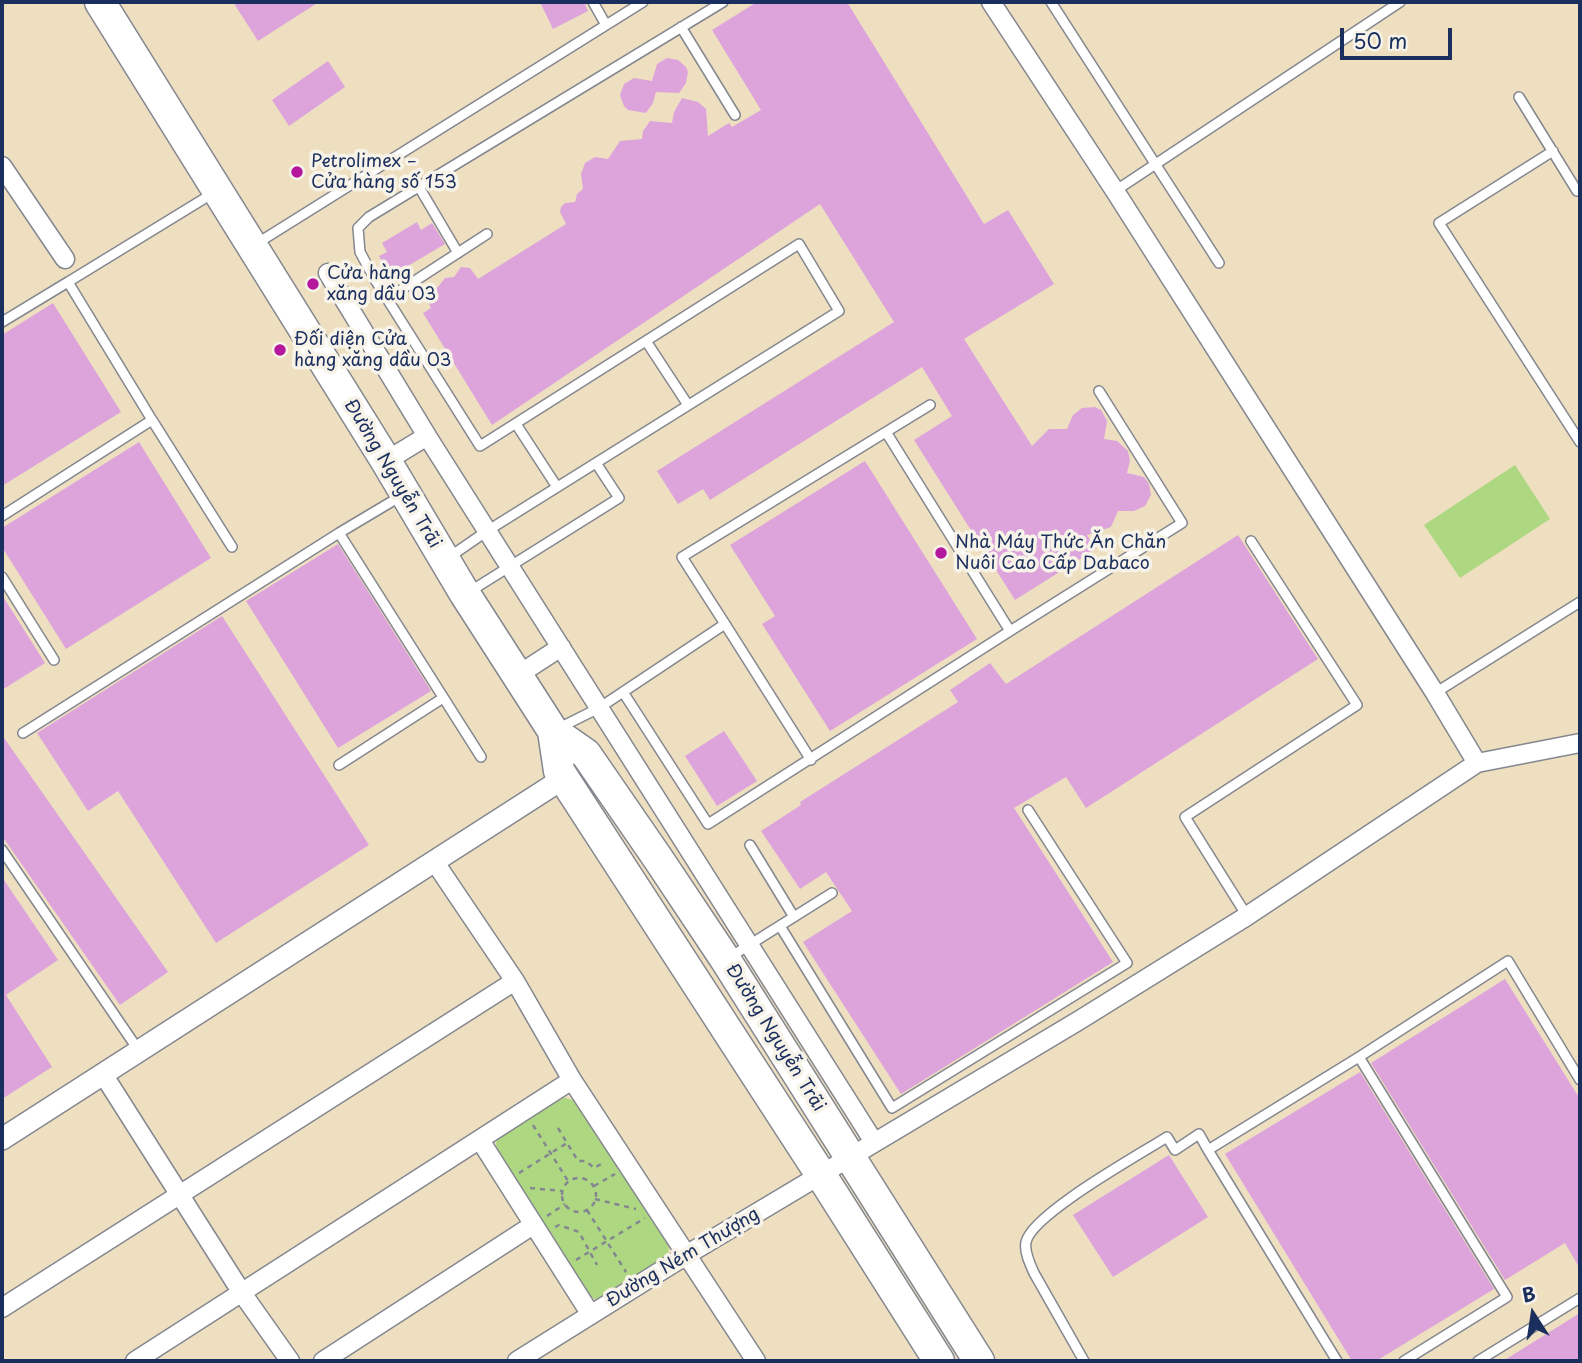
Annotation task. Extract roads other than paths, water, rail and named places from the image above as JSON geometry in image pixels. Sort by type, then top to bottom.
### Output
[{"type":"highway","name":"Đường Nguyễn Trãi","points":[[100,2],[386,461],[465,594],[553,731],[586,754],[659,860],[737,952],[862,1149],[979,1361]]},
{"type":"highway","name":"Đường Nguyễn Trãi","points":[[553,731],[559,771],[939,1361]]},
{"type":"street","points":[[991,2],[1115,191],[1477,763],[1580,743]]},
{"type":"street","points":[[2,166],[65,259]]},
{"type":"street","points":[[328,272],[427,436],[685,843],[737,952]]},
{"type":"street","points":[[386,461],[427,436]]},
{"type":"street","points":[[518,675],[561,647]]},
{"type":"street","name":"Đường Ném Thượng","points":[[517,1361],[688,1254],[1078,1021],[1247,916],[1477,763]]},
{"type":"street","points":[[2,1139],[564,778]]},
{"type":"street","points":[[659,860],[685,843]]},
{"type":"street","points":[[434,861],[515,981],[572,1080],[688,1254],[752,1360]]},
{"type":"street","points":[[2,1308],[515,981]]},
{"type":"street","points":[[103,1074],[242,1293],[290,1361]]},
{"type":"street","points":[[135,1361],[572,1080]]},
{"type":"street","points":[[480,1140],[536,1224],[591,1315]]},
{"type":"street","points":[[323,1361],[536,1224]]},
{"type":"lane","points":[[593,2],[606,25]]},
{"type":"lane","points":[[252,247],[643,2]]},
{"type":"lane","points":[[445,560],[839,311],[799,244],[480,446],[360,252],[358,228],[369,217],[723,2]]},
{"type":"lane","points":[[1051,2],[1219,263]]},
{"type":"lane","points":[[1115,191],[1400,2]]},
{"type":"lane","points":[[681,27],[734,115]]},
{"type":"lane","points":[[1519,97],[1577,191],[1580,189]]},
{"type":"lane","points":[[1553,151],[1439,223],[1580,442]]},
{"type":"lane","points":[[419,187],[458,253]]},
{"type":"lane","points":[[2,322],[217,191]]},
{"type":"lane","points":[[387,299],[487,234]]},
{"type":"lane","points":[[68,282],[232,547]]},
{"type":"lane","points":[[646,341],[688,405]]},
{"type":"lane","points":[[623,692],[708,824],[811,760],[1182,523],[1099,391]]},
{"type":"lane","points":[[811,760],[682,557],[930,405]]},
{"type":"lane","points":[[2,516],[152,420]]},
{"type":"lane","points":[[516,424],[557,487]]},
{"type":"lane","points":[[886,432],[1010,631]]},
{"type":"lane","points":[[465,594],[619,498],[596,463]]},
{"type":"lane","points":[[23,733],[405,494]]},
{"type":"lane","points":[[339,533],[481,757]]},
{"type":"lane","points":[[1247,916],[1185,817],[1357,705],[1251,541]]},
{"type":"lane","points":[[2,577],[54,660]]},
{"type":"lane","points":[[1435,693],[1580,602]]},
{"type":"lane","points":[[553,731],[599,708],[725,624]]},
{"type":"lane","points":[[339,765],[443,698]]},
{"type":"lane","points":[[780,926],[892,1108],[1127,962],[1028,810]]},
{"type":"lane","points":[[750,845],[793,918]]},
{"type":"lane","points":[[2,850],[139,1051]]},
{"type":"lane","points":[[737,952],[832,893]]},
{"type":"lane","points":[[1208,1150],[1359,1058],[1508,961],[1580,1080]]},
{"type":"lane","points":[[1359,1058],[1507,1297],[1404,1361]]},
{"type":"lane","points":[[1084,1361],[1028,1260],[1025,1244],[1031,1230],[1054,1209],[1167,1137],[1175,1150],[1199,1134],[1336,1361]]},
{"type":"lane","points":[[1478,1361],[1580,1298]]},
{"type":"place","name":"Petrolimex – Cửa hàng số 153","points":[[297,172]]},
{"type":"place","name":"Cửa hàng xăng dầu 03","points":[[313,284]]},
{"type":"place","name":"Đối diện Cửa hàng xăng dầu 03","points":[[280,350]]},
{"type":"place","name":"Nhà Máy Thức Ăn Chăn Nuôi Cao Cấp Dabaco","points":[[941,553]]}]
